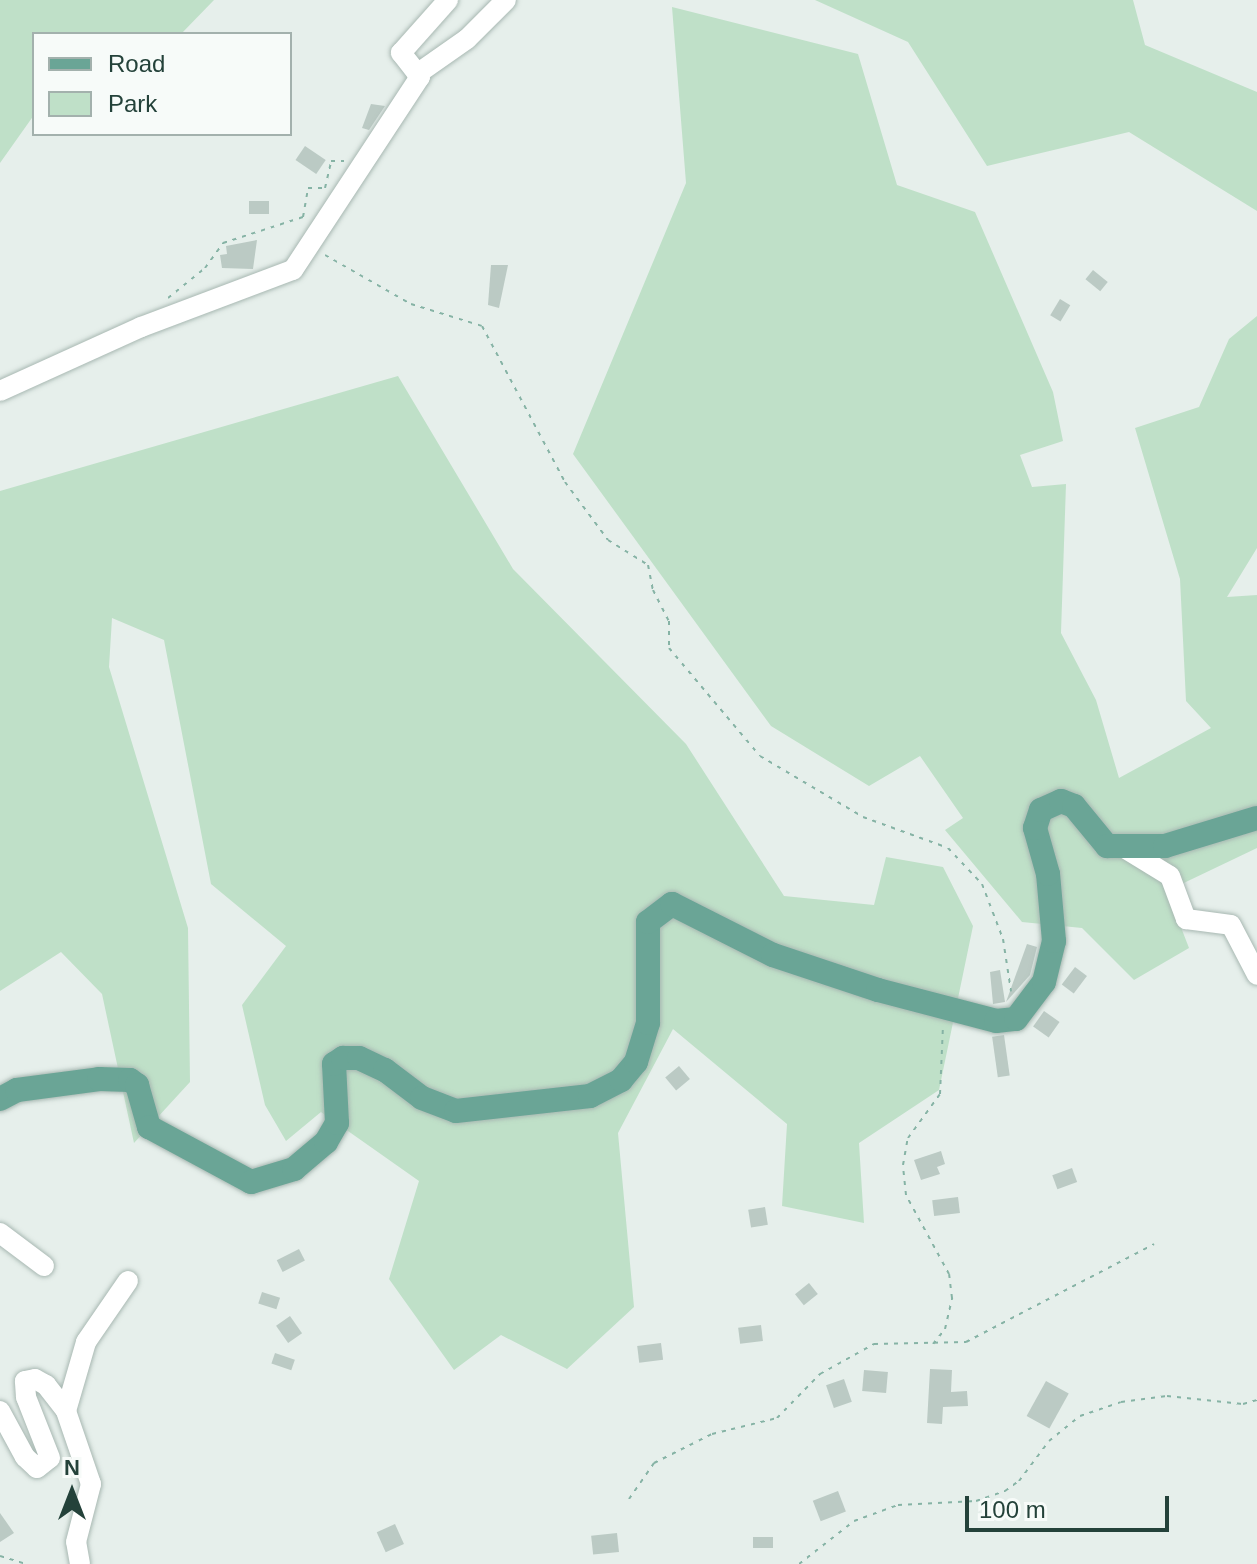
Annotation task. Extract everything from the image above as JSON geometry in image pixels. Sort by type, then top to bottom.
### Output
[{"type":"main road","points":[[0,1099],[17,1090],[99,1079],[130,1080],[137,1085],[149,1127],[251,1182],[294,1169],[326,1142],[337,1123],[334,1064],[343,1058],[359,1058],[385,1070],[422,1098],[456,1111],[590,1096],[621,1080],[636,1062],[648,1023],[648,922],[656,911],[672,904],[773,955],[996,1021],[1016,1019],[1044,982],[1054,941],[1048,874],[1035,828],[1041,810],[1061,801],[1074,806],[1097,840],[1121,846],[1165,846],[1257,818]]},
{"type":"street","points":[[0,391],[141,327],[293,270],[420,77],[401,53],[448,0]]},
{"type":"street","points":[[417,74],[467,39],[506,0]]},
{"type":"street","points":[[1121,846],[1170,876],[1186,919],[1231,925],[1257,975]]},
{"type":"street","points":[[0,1233],[44,1266]]},
{"type":"street","points":[[66,1411],[86,1342],[128,1281]]},
{"type":"street","points":[[0,1411],[25,1457],[37,1468],[50,1458],[26,1397],[25,1381],[35,1379],[46,1385],[66,1411],[91,1484],[76,1542],[80,1564]]},
{"type":"path","points":[[167,299],[205,268],[223,243],[303,217],[308,188],[325,188],[331,161],[365,161]]},
{"type":"path","points":[[310,246],[411,304],[482,326],[565,482],[608,540],[648,565],[653,590],[669,621],[669,648],[730,724],[760,756],[863,817],[948,848],[982,884],[1003,939],[1016,1019]]},
{"type":"path","points":[[932,1345],[945,1329],[950,1308],[949,1274],[906,1195],[903,1165],[908,1138],[940,1094],[945,1006]]},
{"type":"path","points":[[629,1499],[654,1463],[712,1434],[777,1418],[820,1374],[874,1344],[966,1342],[1154,1244]]},
{"type":"path","points":[[799,1564],[854,1521],[898,1505],[976,1501],[1005,1491],[1019,1481],[1049,1441],[1094,1411],[1167,1396],[1243,1404],[1257,1400]]},
{"type":"path","points":[[0,1556],[26,1564]]},
{"type":"green space","points":[[0,0],[214,0],[183,32],[32,32],[32,118],[0,163]]},
{"type":"green space","points":[[815,0],[1133,0],[1145,45],[1257,92],[1257,211],[1129,132],[987,166],[908,42]]},
{"type":"green space","points":[[672,7],[858,54],[897,185],[975,212],[1053,392],[1063,441],[1020,455],[1032,487],[1066,484],[1061,633],[1096,700],[1119,778],[1211,728],[1186,701],[1180,579],[1135,428],[1199,407],[1229,339],[1257,316],[1257,548],[1227,597],[1257,595],[1257,848],[1167,891],[1189,948],[1134,980],[1082,928],[1022,922],[945,830],[963,818],[920,756],[869,786],[771,726],[573,454],[686,183]]},
{"type":"green space","points":[[398,376],[513,569],[686,744],[784,896],[874,905],[886,857],[943,867],[973,926],[939,1090],[859,1143],[864,1223],[782,1206],[787,1124],[673,1029],[618,1133],[634,1307],[567,1369],[501,1335],[454,1370],[389,1279],[419,1181],[321,1112],[286,1141],[265,1105],[242,1005],[286,946],[211,884],[164,640],[112,618],[109,667],[188,928],[190,1082],[134,1143],[102,994],[61,952],[0,991],[0,491]]},
{"type":"building","points":[[371,104],[385,106],[369,130],[362,128]]},
{"type":"building","points":[[305,146],[326,160],[316,174],[295,160]]},
{"type":"building","points":[[249,201],[269,201],[269,214],[249,214]]},
{"type":"building","points":[[257,240],[253,269],[222,268],[220,255],[227,254],[226,246]]},
{"type":"building","points":[[491,265],[508,265],[499,308],[488,305]]},
{"type":"building","points":[[1093,270],[1108,282],[1100,291],[1085,279]]},
{"type":"building","points":[[1060,299],[1070,305],[1061,321],[1050,315]]},
{"type":"building","points":[[1027,944],[1037,947],[1030,975],[1006,1002]]},
{"type":"building","points":[[1075,967],[1087,976],[1074,994],[1062,985]]},
{"type":"building","points":[[1000,970],[1005,1002],[993,1004],[990,972]]},
{"type":"building","points":[[1044,1011],[1060,1022],[1049,1037],[1033,1027]]},
{"type":"building","points":[[1004,1035],[1010,1076],[998,1077],[992,1037]]},
{"type":"building","points":[[679,1066],[690,1079],[676,1091],[665,1078]]},
{"type":"building","points":[[941,1151],[945,1164],[937,1167],[940,1174],[921,1180],[914,1160]]},
{"type":"building","points":[[1072,1168],[1077,1182],[1057,1189],[1052,1175]]},
{"type":"building","points":[[958,1197],[960,1213],[934,1216],[932,1200]]},
{"type":"building","points":[[765,1207],[768,1225],[751,1227],[748,1210]]},
{"type":"building","points":[[299,1249],[305,1261],[283,1272],[277,1260]]},
{"type":"building","points":[[809,1283],[818,1294],[804,1305],[795,1294]]},
{"type":"building","points":[[262,1292],[280,1298],[276,1309],[258,1303]]},
{"type":"building","points":[[290,1316],[302,1333],[288,1343],[276,1326]]},
{"type":"building","points":[[761,1325],[763,1341],[740,1344],[738,1328]]},
{"type":"building","points":[[661,1343],[663,1360],[639,1363],[637,1346]]},
{"type":"building","points":[[275,1353],[295,1360],[291,1370],[271,1363]]},
{"type":"building","points":[[930,1369],[952,1370],[951,1392],[967,1391],[968,1406],[943,1407],[942,1424],[927,1423]]},
{"type":"building","points":[[864,1370],[888,1372],[886,1393],[862,1391]]},
{"type":"building","points":[[844,1379],[852,1402],[834,1408],[826,1385]]},
{"type":"building","points":[[1046,1381],[1069,1394],[1049,1429],[1027,1416]]},
{"type":"building","points":[[838,1491],[846,1512],[821,1521],[813,1501]]},
{"type":"building","points":[[0,1513],[14,1533],[0,1542]]},
{"type":"building","points":[[395,1524],[404,1544],[386,1552],[377,1532]]},
{"type":"building","points":[[617,1533],[619,1552],[593,1555],[591,1536]]},
{"type":"building","points":[[753,1537],[773,1537],[773,1548],[753,1548]]}]
